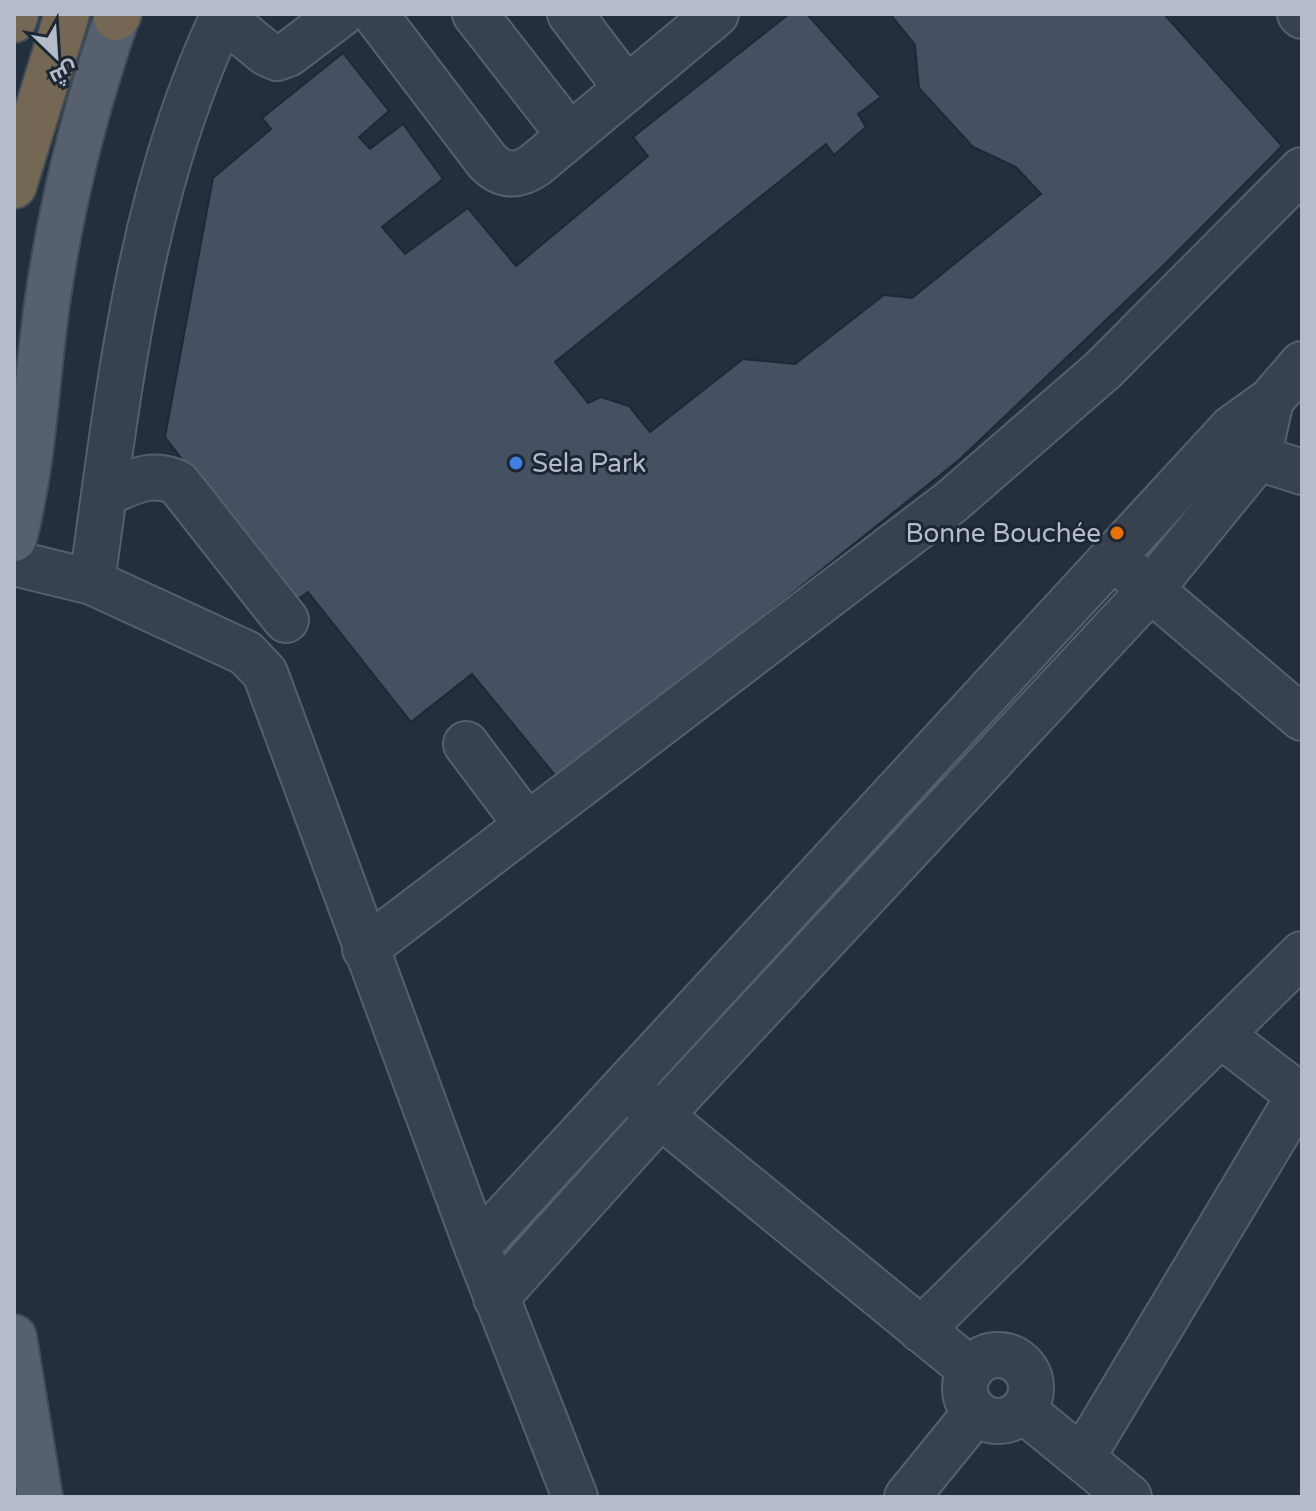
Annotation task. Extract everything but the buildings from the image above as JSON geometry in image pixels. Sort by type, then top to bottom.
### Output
[{"type":"highway","points":[[14,20],[16,14]]},
{"type":"highway","points":[[14,186],[67,14]]},
{"type":"main road","points":[[14,539],[36,430],[47,306],[57,243],[80,137],[118,15]]},
{"type":"main road","points":[[14,1337],[40,1497]]},
{"type":"street","points":[[475,14],[570,136]]},
{"type":"street","points":[[570,14],[627,89]]},
{"type":"street","points":[[92,582],[133,302],[148,230],[191,90],[223,15],[266,53],[277,58],[347,15],[495,169],[505,174],[526,171],[716,14]]},
{"type":"street","points":[[365,949],[951,502],[1033,434],[1160,316],[1302,170]]},
{"type":"street","points":[[496,1298],[660,1116],[1151,589],[1238,451],[1232,428],[1271,400],[1302,364]]},
{"type":"street","points":[[1238,451],[1302,472]]},
{"type":"street","points":[[477,1247],[1113,557],[1238,451]]},
{"type":"street","points":[[104,494],[149,476],[164,476],[178,483],[300,610],[246,653]]},
{"type":"street","points":[[1113,557],[1302,718]]},
{"type":"street","points":[[14,563],[92,582],[246,653],[265,673],[496,1298],[575,1497]]},
{"type":"street","points":[[466,744],[527,825]]},
{"type":"street","points":[[921,1330],[1302,954]]},
{"type":"street","points":[[1082,1458],[1300,1093],[1221,1035]]},
{"type":"street","points":[[625,1087],[921,1330],[973,1391],[1000,1421],[1023,1410],[1030,1398],[1031,1385],[1019,1362],[993,1355],[973,1391],[907,1497]]},
{"type":"street","points":[[1023,1410],[1129,1497]]},
{"type":"place","name":"Sela Park","points":[[516,463]]},
{"type":"place","name":"Bonne Bouchée","points":[[1117,533]]}]
